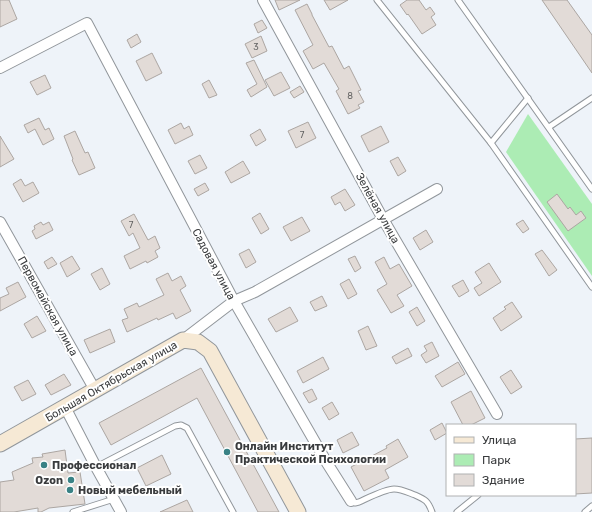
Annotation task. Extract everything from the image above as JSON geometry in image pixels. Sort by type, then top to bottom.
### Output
[{"type":"main road","name":"Большая Октябрьская улица","points":[[0,444],[183,340],[198,342],[210,351],[298,512]]},
{"type":"street","name":"Зелёная улица","points":[[263,0],[383,220],[497,414]]},
{"type":"street","name":"Садовая улица","points":[[0,68],[87,23],[234,301],[351,501]]},
{"type":"street","points":[[183,340],[234,301],[255,292],[437,189]]},
{"type":"street","name":"Первомайская улица","points":[[0,222],[95,390]]},
{"type":"street","points":[[65,407],[121,512]]},
{"type":"lane","points":[[377,0],[492,143],[592,287]]},
{"type":"lane","points":[[458,0],[592,188]]},
{"type":"lane","points":[[492,143],[528,98]]},
{"type":"lane","points":[[549,127],[592,98]]},
{"type":"lane","points":[[96,467],[175,426],[181,425],[187,428],[233,512]]},
{"type":"lane","points":[[351,501],[355,503],[359,502],[389,490],[396,489],[403,490],[424,499],[428,502],[432,512]]},
{"type":"lane","points":[[457,512],[477,496]]},
{"type":"lane","points":[[73,512],[114,499]]},
{"type":"lane","points":[[585,512],[592,506]]},
{"type":"green space","points":[[528,114],[592,204],[592,276],[506,152]]},
{"type":"building","points":[[0,0],[9,0],[17,19],[0,27]]},
{"type":"building","points":[[275,0],[300,0],[279,10]]},
{"type":"building","points":[[324,0],[348,0],[330,10]]},
{"type":"building","points":[[407,0],[419,0],[426,10],[430,7],[435,14],[431,17],[436,25],[422,34],[400,5]]},
{"type":"building","points":[[542,0],[567,0],[592,35],[592,73]]},
{"type":"building","points":[[307,4],[329,47],[332,46],[344,69],[349,66],[361,90],[358,91],[364,102],[358,105],[360,108],[348,114],[336,91],[339,89],[324,63],[313,69],[303,51],[313,45],[295,10]]},
{"type":"building","points":[[262,20],[267,28],[258,33],[254,24]]},
{"type":"building","points":[[137,34],[141,42],[131,48],[127,40]]},
{"type":"building","points":[[261,36],[267,51],[252,58],[245,44]]},
{"type":"building","points":[[152,53],[162,73],[146,81],[136,61]]},
{"type":"building","points":[[254,60],[267,87],[251,97],[247,90],[257,84],[246,63]]},
{"type":"building","points":[[281,72],[290,88],[274,96],[265,80]]},
{"type":"building","points":[[45,75],[51,88],[37,95],[30,82]]},
{"type":"building","points":[[209,80],[217,95],[209,98],[202,84]]},
{"type":"building","points":[[300,86],[304,92],[294,98],[290,92]]},
{"type":"building","points":[[39,118],[45,130],[49,128],[54,139],[43,145],[35,129],[28,133],[24,125]]},
{"type":"building","points":[[308,122],[316,138],[296,148],[288,131]]},
{"type":"building","points":[[181,123],[184,129],[189,126],[193,135],[175,144],[168,130]]},
{"type":"building","points":[[381,126],[389,142],[369,152],[361,136]]},
{"type":"building","points":[[260,129],[266,140],[256,146],[250,135]]},
{"type":"building","points":[[75,131],[85,153],[88,152],[95,168],[79,175],[64,136]]},
{"type":"building","points":[[0,136],[14,159],[0,167]]},
{"type":"building","points":[[200,155],[207,168],[195,174],[188,161]]},
{"type":"building","points":[[398,157],[406,171],[398,176],[390,161]]},
{"type":"building","points":[[243,161],[250,173],[231,183],[225,172]]},
{"type":"building","points":[[21,179],[25,186],[33,182],[39,193],[23,202],[13,184]]},
{"type":"building","points":[[205,183],[209,190],[198,196],[194,189]]},
{"type":"building","points":[[345,189],[355,205],[345,211],[340,202],[335,205],[331,197]]},
{"type":"building","points":[[557,194],[568,209],[570,207],[576,215],[581,211],[586,218],[568,231],[547,202]]},
{"type":"building","points":[[260,213],[269,229],[261,234],[252,218]]},
{"type":"building","points":[[134,214],[148,240],[155,236],[160,248],[155,251],[158,257],[130,269],[124,256],[140,248],[133,233],[129,236],[121,221]]},
{"type":"building","points":[[302,217],[310,231],[291,241],[283,227]]},
{"type":"building","points":[[523,220],[529,229],[523,233],[516,224]]},
{"type":"building","points":[[41,222],[43,225],[49,222],[53,230],[36,239],[32,231],[35,229],[34,226]]},
{"type":"building","points":[[426,230],[433,242],[420,250],[413,238]]},
{"type":"building","points":[[249,249],[256,262],[246,268],[239,254]]},
{"type":"building","points":[[542,250],[557,270],[549,276],[535,254]]},
{"type":"building","points":[[72,256],[80,269],[67,277],[60,263]]},
{"type":"building","points":[[355,256],[361,268],[355,272],[348,259]]},
{"type":"building","points":[[52,257],[57,264],[48,269],[44,262]]},
{"type":"building","points":[[384,257],[390,269],[399,264],[412,286],[397,295],[404,306],[391,313],[377,290],[387,284],[375,262]]},
{"type":"building","points":[[489,263],[501,282],[479,296],[474,288],[482,283],[475,272]]},
{"type":"building","points":[[102,268],[110,284],[100,290],[91,274]]},
{"type":"building","points":[[168,273],[172,281],[181,276],[186,286],[180,290],[191,311],[176,319],[173,313],[158,320],[157,318],[127,332],[122,320],[128,318],[124,309],[137,303],[139,307],[164,295],[156,279]]},
{"type":"building","points":[[349,279],[357,294],[348,299],[340,284]]},
{"type":"building","points":[[463,280],[469,291],[459,297],[452,286]]},
{"type":"building","points":[[18,282],[26,297],[0,311],[0,298],[9,294],[6,288]]},
{"type":"building","points":[[322,296],[327,306],[315,311],[310,302]]},
{"type":"building","points":[[512,302],[522,317],[501,331],[493,318],[506,309],[504,307]]},
{"type":"building","points":[[290,307],[298,321],[276,332],[268,319]]},
{"type":"building","points":[[417,307],[425,321],[417,326],[409,312]]},
{"type":"building","points":[[37,316],[46,331],[32,338],[24,324]]},
{"type":"building","points":[[368,326],[377,346],[366,350],[358,331]]},
{"type":"building","points":[[110,329],[115,342],[90,353],[84,340]]},
{"type":"building","points":[[432,342],[439,356],[426,363],[421,355],[427,351],[424,346]]},
{"type":"building","points":[[408,348],[412,356],[396,364],[392,357]]},
{"type":"building","points":[[323,357],[329,369],[303,383],[297,371]]},
{"type":"building","points":[[458,362],[465,374],[442,387],[435,376]]},
{"type":"building","points":[[201,368],[279,512],[258,512],[197,398],[111,445],[99,423]]},
{"type":"building","points":[[511,370],[522,387],[511,394],[500,377]]},
{"type":"building","points":[[64,374],[71,385],[51,395],[45,385]]},
{"type":"building","points":[[28,380],[36,394],[22,401],[14,387]]},
{"type":"building","points":[[312,389],[317,399],[309,403],[303,393]]},
{"type":"building","points":[[471,391],[485,418],[473,424],[462,424],[451,402]]},
{"type":"building","points":[[332,402],[339,414],[329,420],[322,408]]},
{"type":"building","points":[[442,423],[446,434],[435,440],[430,430]]},
{"type":"building","points":[[352,432],[359,445],[343,453],[337,440]]},
{"type":"building","points":[[592,438],[592,493],[576,494],[576,439]]},
{"type":"building","points":[[398,439],[408,457],[385,470],[389,478],[364,491],[351,467],[387,448],[386,446]]},
{"type":"building","points":[[65,450],[68,473],[80,472],[85,504],[49,508],[41,512],[38,512],[38,508],[14,512],[0,512],[0,482],[14,480],[12,472],[33,463],[32,458],[43,457],[42,454]]},
{"type":"building","points":[[162,455],[171,474],[146,486],[137,468]]},
{"type":"building","points":[[187,500],[193,512],[160,512]]},
{"type":"place","name":"Онлайн Институт Практической Психологии","points":[[227,452]]},
{"type":"place","name":"Профессионал","points":[[44,465]]},
{"type":"place","name":"Ozon","points":[[71,480]]},
{"type":"place","name":"Новый мебельный","points":[[70,490]]}]
